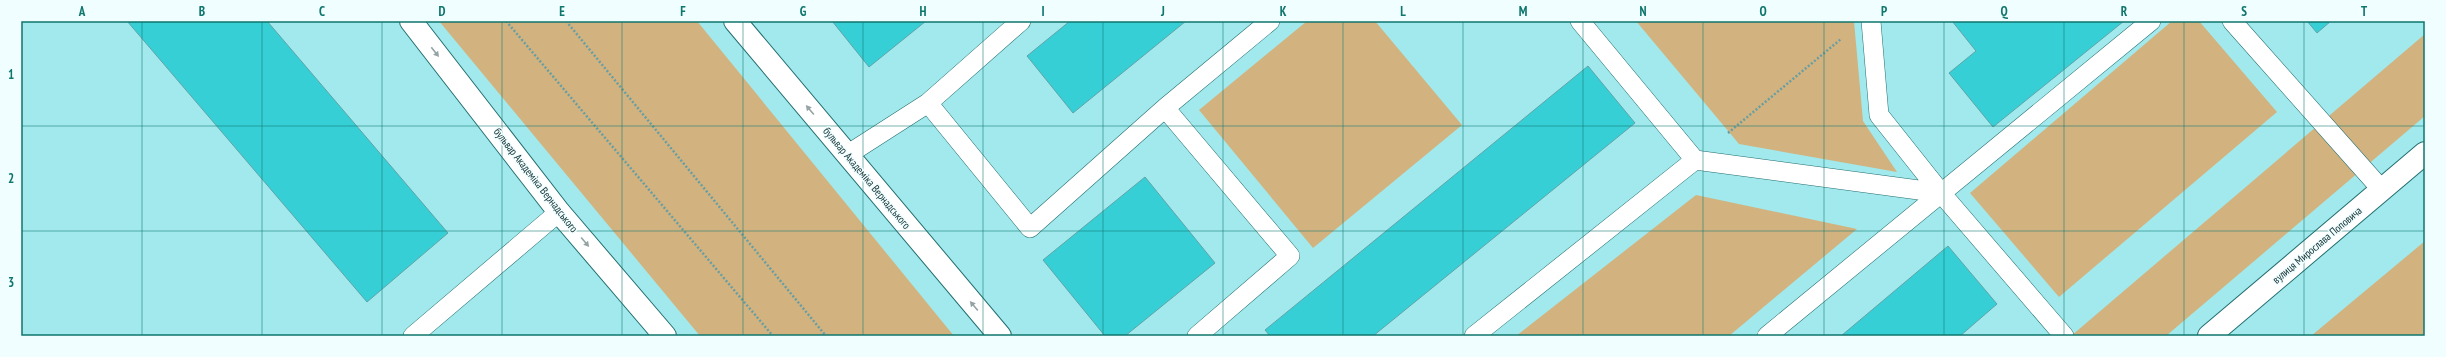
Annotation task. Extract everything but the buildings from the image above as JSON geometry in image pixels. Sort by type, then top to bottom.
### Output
[{"type":"main road","name":"бульвар Академіка Вернадського","points":[[411,21],[559,212],[665,336]]},
{"type":"main road","name":"бульвар Академіка Вернадського","points":[[735,21],[1000,336]]},
{"type":"main road","name":"вулиця Мирослава Поповича","points":[[2209,336],[2425,153]]},
{"type":"lane","points":[[847,155],[928,103],[1021,21]]},
{"type":"lane","points":[[928,103],[1030,228],[1165,108],[1270,21]]},
{"type":"lane","points":[[1580,21],[1695,160],[1941,193]]},
{"type":"lane","points":[[1871,21],[1879,115],[1941,193],[2064,336]]},
{"type":"lane","points":[[1767,336],[2151,21]]},
{"type":"lane","points":[[2232,21],[2382,190]]},
{"type":"lane","points":[[1165,108],[1290,256],[1197,336]]},
{"type":"lane","points":[[1474,336],[1695,160]]},
{"type":"lane","points":[[412,336],[559,212]]},
{"type":"path","points":[[506,21],[772,336]]},
{"type":"path","points":[[566,21],[826,336]]},
{"type":"path","points":[[1695,160],[1845,36]]},
{"type":"shaded area","points":[[439,21],[697,21],[954,336],[700,336]]},
{"type":"shaded area","points":[[1307,21],[1375,21],[1462,125],[1313,248],[1199,110]]},
{"type":"shaded area","points":[[1636,21],[1854,21],[1863,121],[1897,172],[1739,144]]},
{"type":"shaded area","points":[[2172,21],[2199,21],[2277,112],[2059,297],[1970,193]]},
{"type":"shaded area","points":[[2425,34],[2425,116],[2166,336],[2071,336]]},
{"type":"shaded area","points":[[1696,195],[1857,229],[1729,336],[1516,336]]},
{"type":"shaded area","points":[[2425,241],[2425,336],[2311,336]]}]
